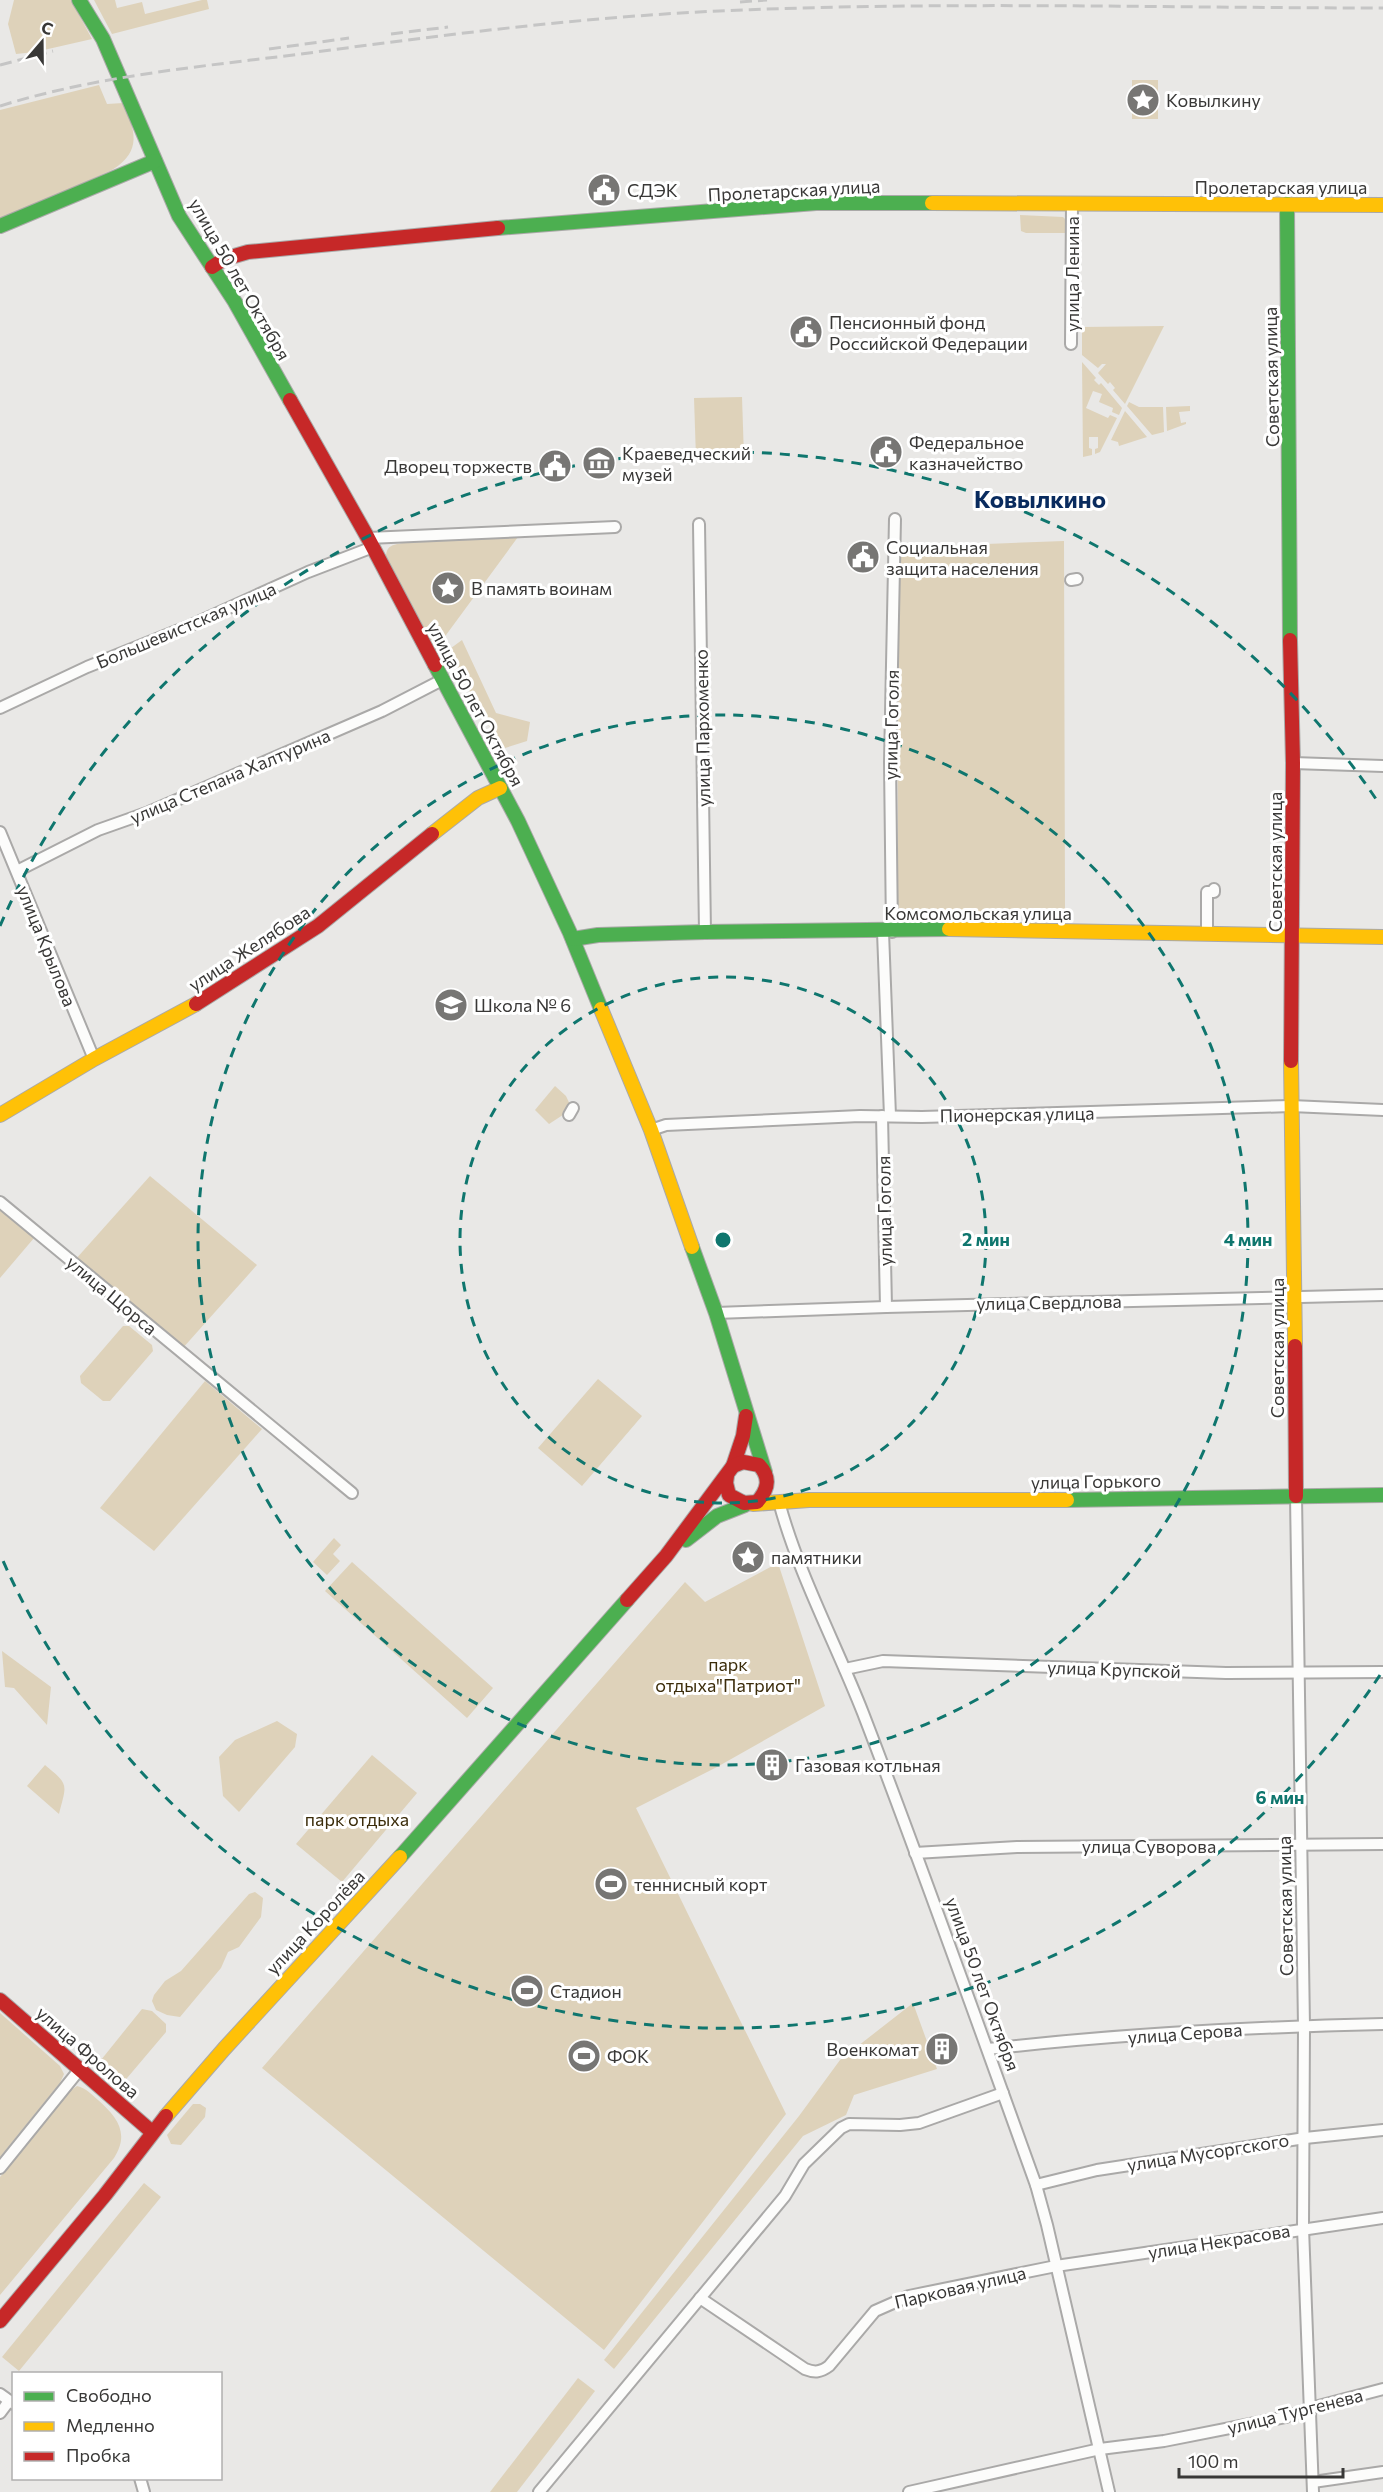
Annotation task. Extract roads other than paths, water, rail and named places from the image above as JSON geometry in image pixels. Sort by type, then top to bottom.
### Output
[{"type":"street","name":"улица 50 лет Октября","points":[[79,0],[107,49],[180,216],[235,302],[370,543],[518,821],[573,939],[651,1130],[716,1313],[766,1475]]},
{"type":"street","points":[[0,226],[155,161]]},
{"type":"street","name":"Пролетарская улица","points":[[212,267],[238,254],[260,251],[489,229],[816,203],[1383,205]]},
{"type":"street","name":"улица Ленина","points":[[1071,344],[1072,204]]},
{"type":"street","name":"Советская улица","points":[[1287,204],[1291,499],[1290,696],[1293,763],[1291,1106],[1304,2026],[1303,2228],[1313,2487]]},
{"type":"street","name":"улица Гоголя","points":[[886,1307],[887,932],[895,519]]},
{"type":"street","name":"улица Пархоменко","points":[[699,524],[705,932]]},
{"type":"street","name":"Большевистская улица","points":[[0,708],[87,667],[189,626],[370,543],[615,527]]},
{"type":"street","name":"улица Степана Халтурина","points":[[17,871],[98,830],[148,812],[382,711],[442,680]]},
{"type":"street","points":[[1293,763],[1383,766]]},
{"type":"street","name":"улица Желябова","points":[[0,1115],[94,1059],[204,1000],[290,945],[318,926],[478,798],[500,788]]},
{"type":"street","name":"улица Крылова","points":[[0,832],[94,1059]]},
{"type":"street","points":[[1207,932],[1207,892],[1214,892],[1214,889]]},
{"type":"street","name":"Комсомольская улица","points":[[573,939],[598,935],[705,932],[887,932],[985,929],[1383,937]]},
{"type":"street","name":"Пионерская улица","points":[[651,1130],[677,1125],[886,1116],[1291,1106],[1383,1110]]},
{"type":"street","name":"улица Щорса","points":[[0,1202],[352,1493]]},
{"type":"street","name":"улица Свердлова","points":[[716,1313],[1383,1295]]},
{"type":"street","name":"улица 50 лет Октября","points":[[730,1471],[746,1423],[746,1408]]},
{"type":"street","points":[[738,1462],[750,1462],[761,1467],[766,1475],[765,1495],[757,1502],[748,1504],[730,1496],[726,1486],[730,1471],[738,1462]]},
{"type":"street","name":"улица Королёва","points":[[0,2320],[105,2195],[152,2132],[224,2049],[447,1806],[666,1556],[730,1471]]},
{"type":"street","name":"улица Горького","points":[[766,1475],[773,1488],[781,1494],[793,1499],[809,1500],[1051,1500],[1383,1495]]},
{"type":"street","name":"улица Горького","points":[[748,1504],[809,1500]]},
{"type":"street","name":"улица 50 лет Октября","points":[[779,1502],[786,1530],[845,1669],[915,1853],[1036,2184],[1109,2492]]},
{"type":"street","name":"улица Королёва","points":[[666,1556],[710,1521],[732,1508],[748,1504]]},
{"type":"street","name":"улица Крупской","points":[[845,1669],[883,1661],[1300,1674],[1383,1672]]},
{"type":"street","name":"улица Суворова","points":[[915,1853],[1017,1847],[1383,1844]]},
{"type":"street","name":"улица Фролова","points":[[0,2000],[152,2132]]},
{"type":"street","name":"улица Серова","points":[[988,2049],[1042,2043],[1304,2026],[1383,2024]]},
{"type":"street","points":[[0,2168],[80,2069]]},
{"type":"street","points":[[539,2492],[785,2196],[804,2164],[841,2128],[849,2124],[919,2123],[1003,2093]]},
{"type":"street","name":"улица Мусоргского","points":[[1036,2184],[1097,2170],[1305,2138],[1383,2130]]},
{"type":"street","name":"улица Некрасова","points":[[1056,2266],[1383,2218]]},
{"type":"street","name":"Парковая улица","points":[[700,2298],[805,2369],[813,2372],[822,2371],[829,2366],[875,2311],[896,2300],[1056,2266]]},
{"type":"street","name":"улица Тургенева","points":[[909,2492],[1100,2449],[1164,2441],[1286,2417],[1383,2389]]},
{"type":"street","points":[[0,2413],[8,2400]]},
{"type":"street","points":[[1313,2487],[1383,2472]]},
{"type":"railway","points":[[740,2],[767,0]]},
{"type":"railway","points":[[0,106],[78,86],[157,72],[467,33],[669,14],[885,6],[1383,8]]},
{"type":"railway","points":[[391,34],[448,27]]},
{"type":"railway","points":[[269,49],[349,38]]},
{"type":"railway","points":[[0,65],[53,51]]},
{"type":"place","name":"Ковылкину","points":[[1143,100]]},
{"type":"place","name":"СДЭК","points":[[604,190]]},
{"type":"place","name":"Пенсионный фонд Российской Федерации","points":[[806,332]]},
{"type":"place","name":"Федеральное казначейство","points":[[886,452]]},
{"type":"place","name":"Краеведческий музей","points":[[599,463]]},
{"type":"place","name":"Дворец торжеств","points":[[555,466]]},
{"type":"place","name":"Социальная защита населения","points":[[863,557]]},
{"type":"place","name":"В память воинам","points":[[448,588]]},
{"type":"place","name":"Школа № 6","points":[[451,1005]]},
{"type":"place","name":"памятники","points":[[748,1557]]},
{"type":"place","name":"Газовая котльная","points":[[772,1765]]},
{"type":"place","name":"теннисный корт","points":[[611,1884]]},
{"type":"place","name":"Стадион","points":[[527,1991]]},
{"type":"place","name":"Военкомат","points":[[942,2049]]},
{"type":"place","name":"ФОК","points":[[584,2056]]},
{"type":"district","name":"Ковылкино","points":[[1040,498]]},
{"type":"park label","name":"парк отдыха\"Патриот\"","points":[[728,1674]]},
{"type":"park label","name":"парк отдыха","points":[[357,1819]]}]
